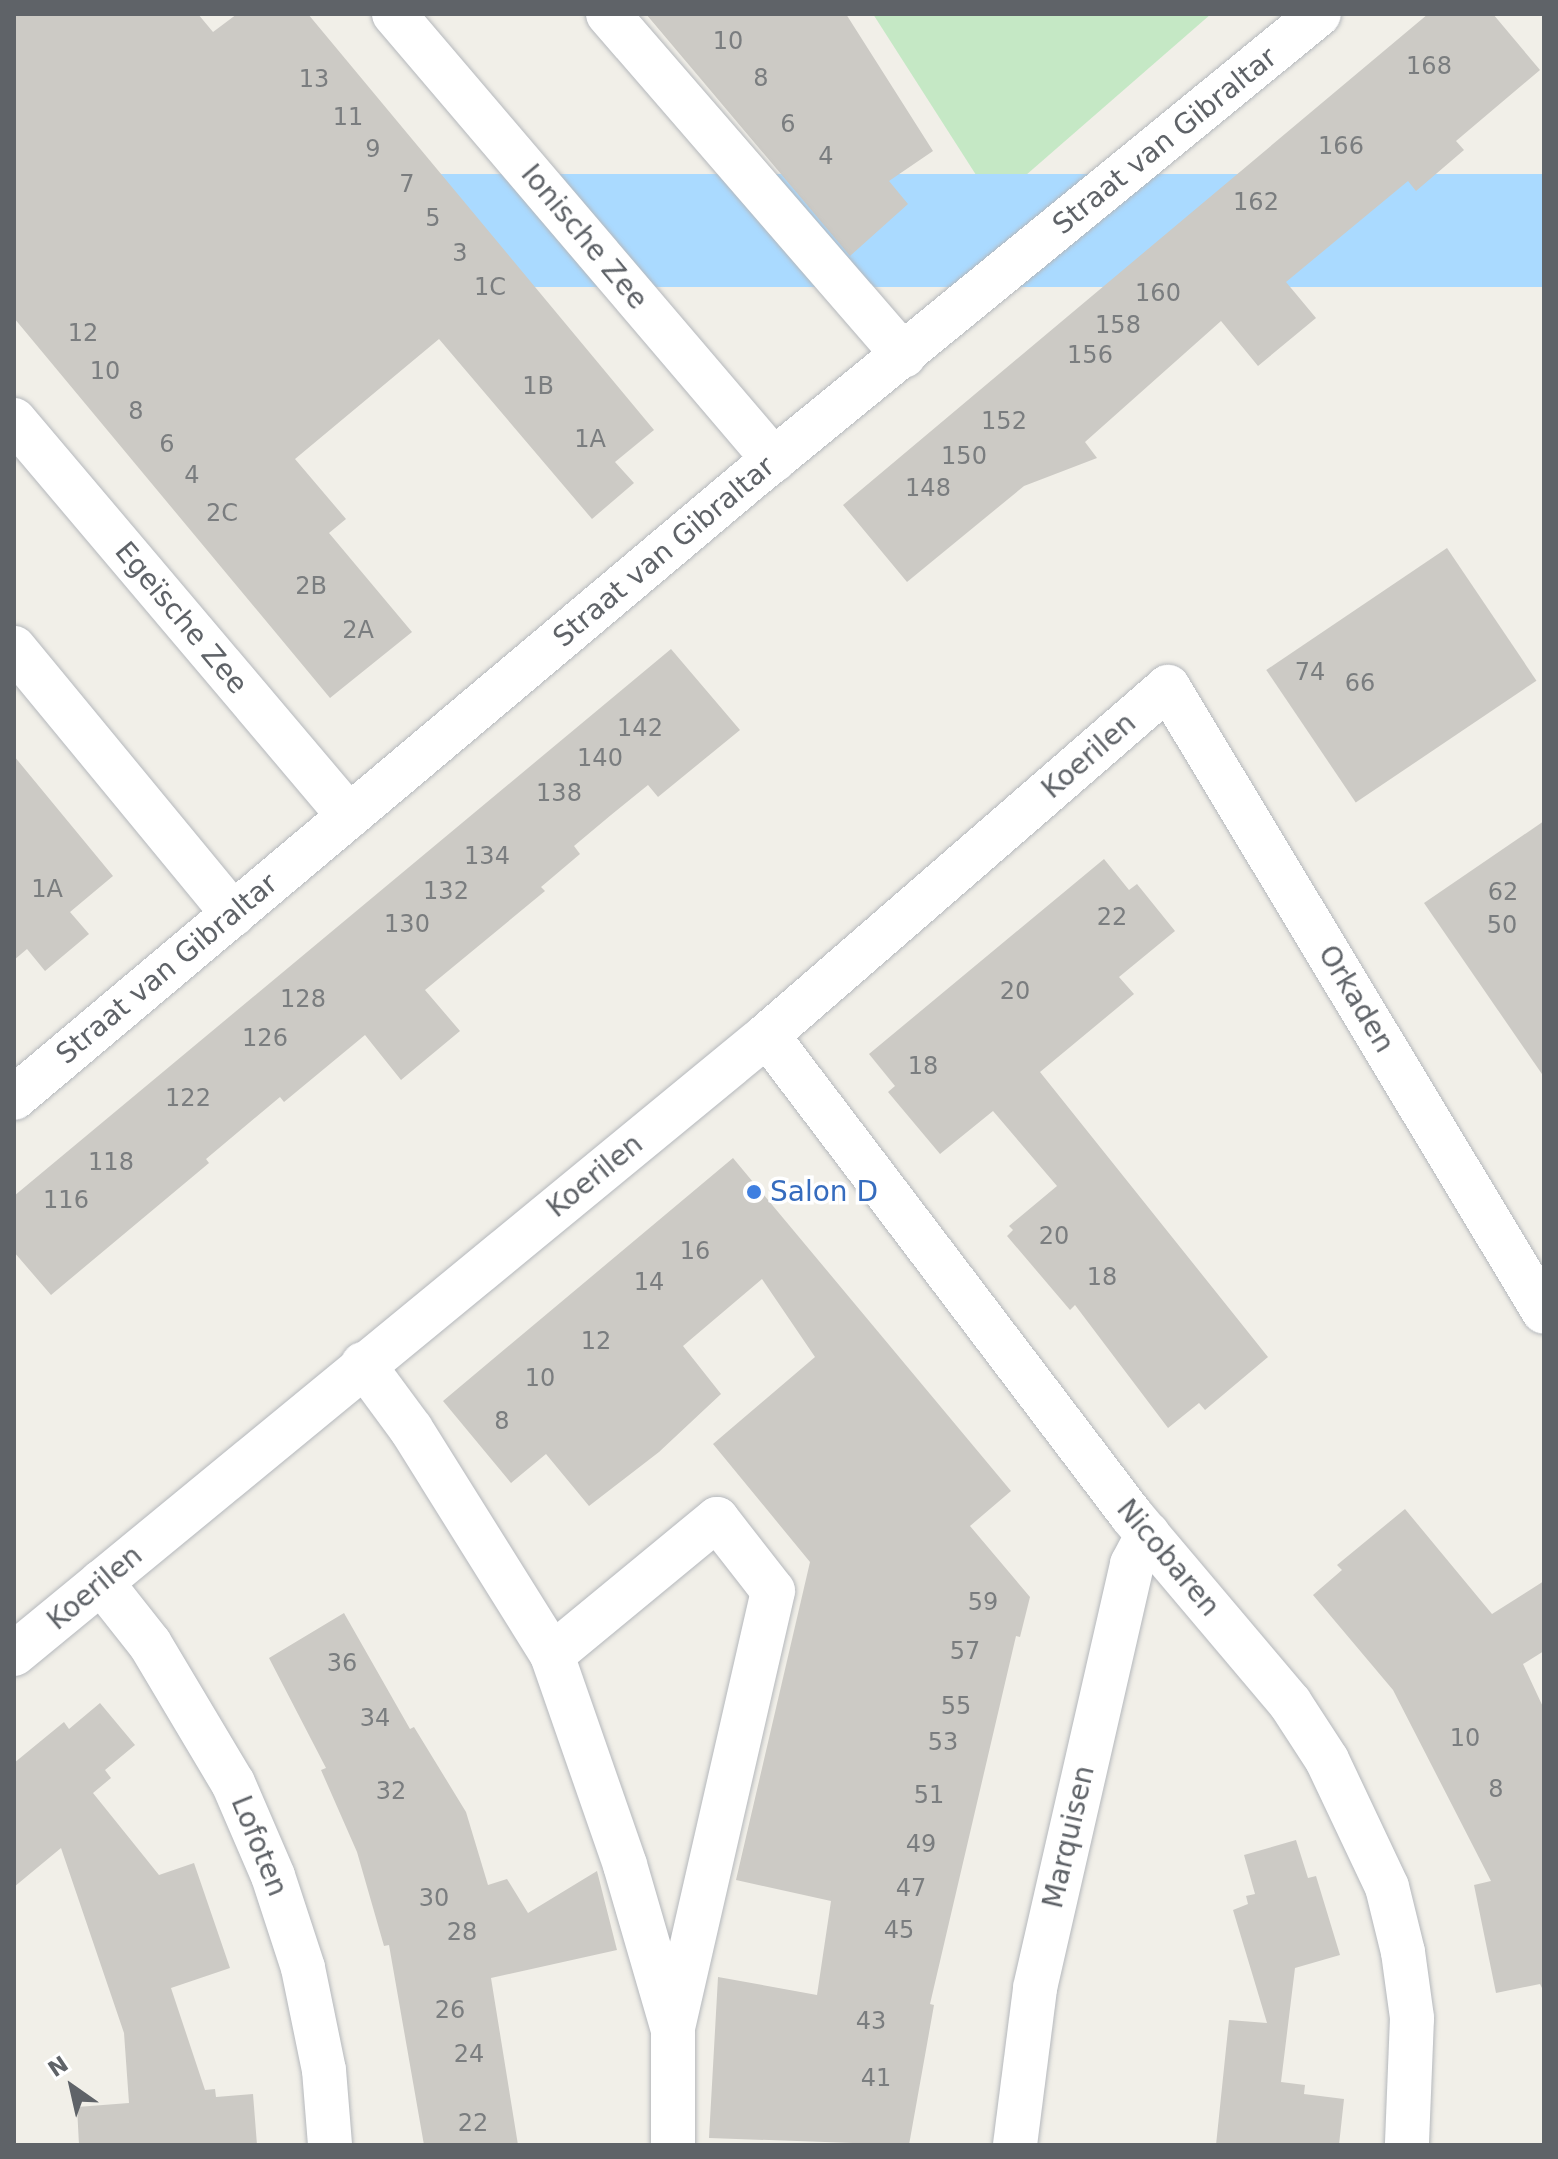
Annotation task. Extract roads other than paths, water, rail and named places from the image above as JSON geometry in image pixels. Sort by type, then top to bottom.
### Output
[{"type":"street","name":"Ionische Zee","points":[[394,14],[774,460]]},
{"type":"street","points":[[608,14],[904,356]]},
{"type":"street","name":"Straat van Gibraltar","points":[[14,1098],[774,460],[1319,14]]},
{"type":"street","name":"Egeïsche Zee","points":[[14,420],[349,816]]},
{"type":"street","points":[[14,648],[233,914]]},
{"type":"street","name":"Koerilen","points":[[14,1654],[767,1035],[1168,687]]},
{"type":"street","name":"Orkaden","points":[[1168,687],[1544,1312]]},
{"type":"street","name":"Nicobaren","points":[[767,1035],[1148,1534],[1290,1703],[1360,1823],[1387,1887],[1403,1952],[1412,2018],[1407,2145]]},
{"type":"street","points":[[363,1364],[411,1429],[552,1655],[625,1865],[673,2030]]},
{"type":"street","points":[[552,1655],[717,1519],[773,1591],[673,2030],[673,2145]]},
{"type":"street","name":"Marquisen","points":[[1015,2145],[1035,1988],[1132,1564],[1148,1534]]},
{"type":"street","name":"Lofoten","points":[[101,1582],[150,1644],[233,1783],[273,1876],[303,1968],[324,2070],[330,2145]]},
{"type":"water","points":[[14,174],[1544,174],[1544,287],[14,287]]},
{"type":"place","name":"Salon D","points":[[754,1192]]}]
